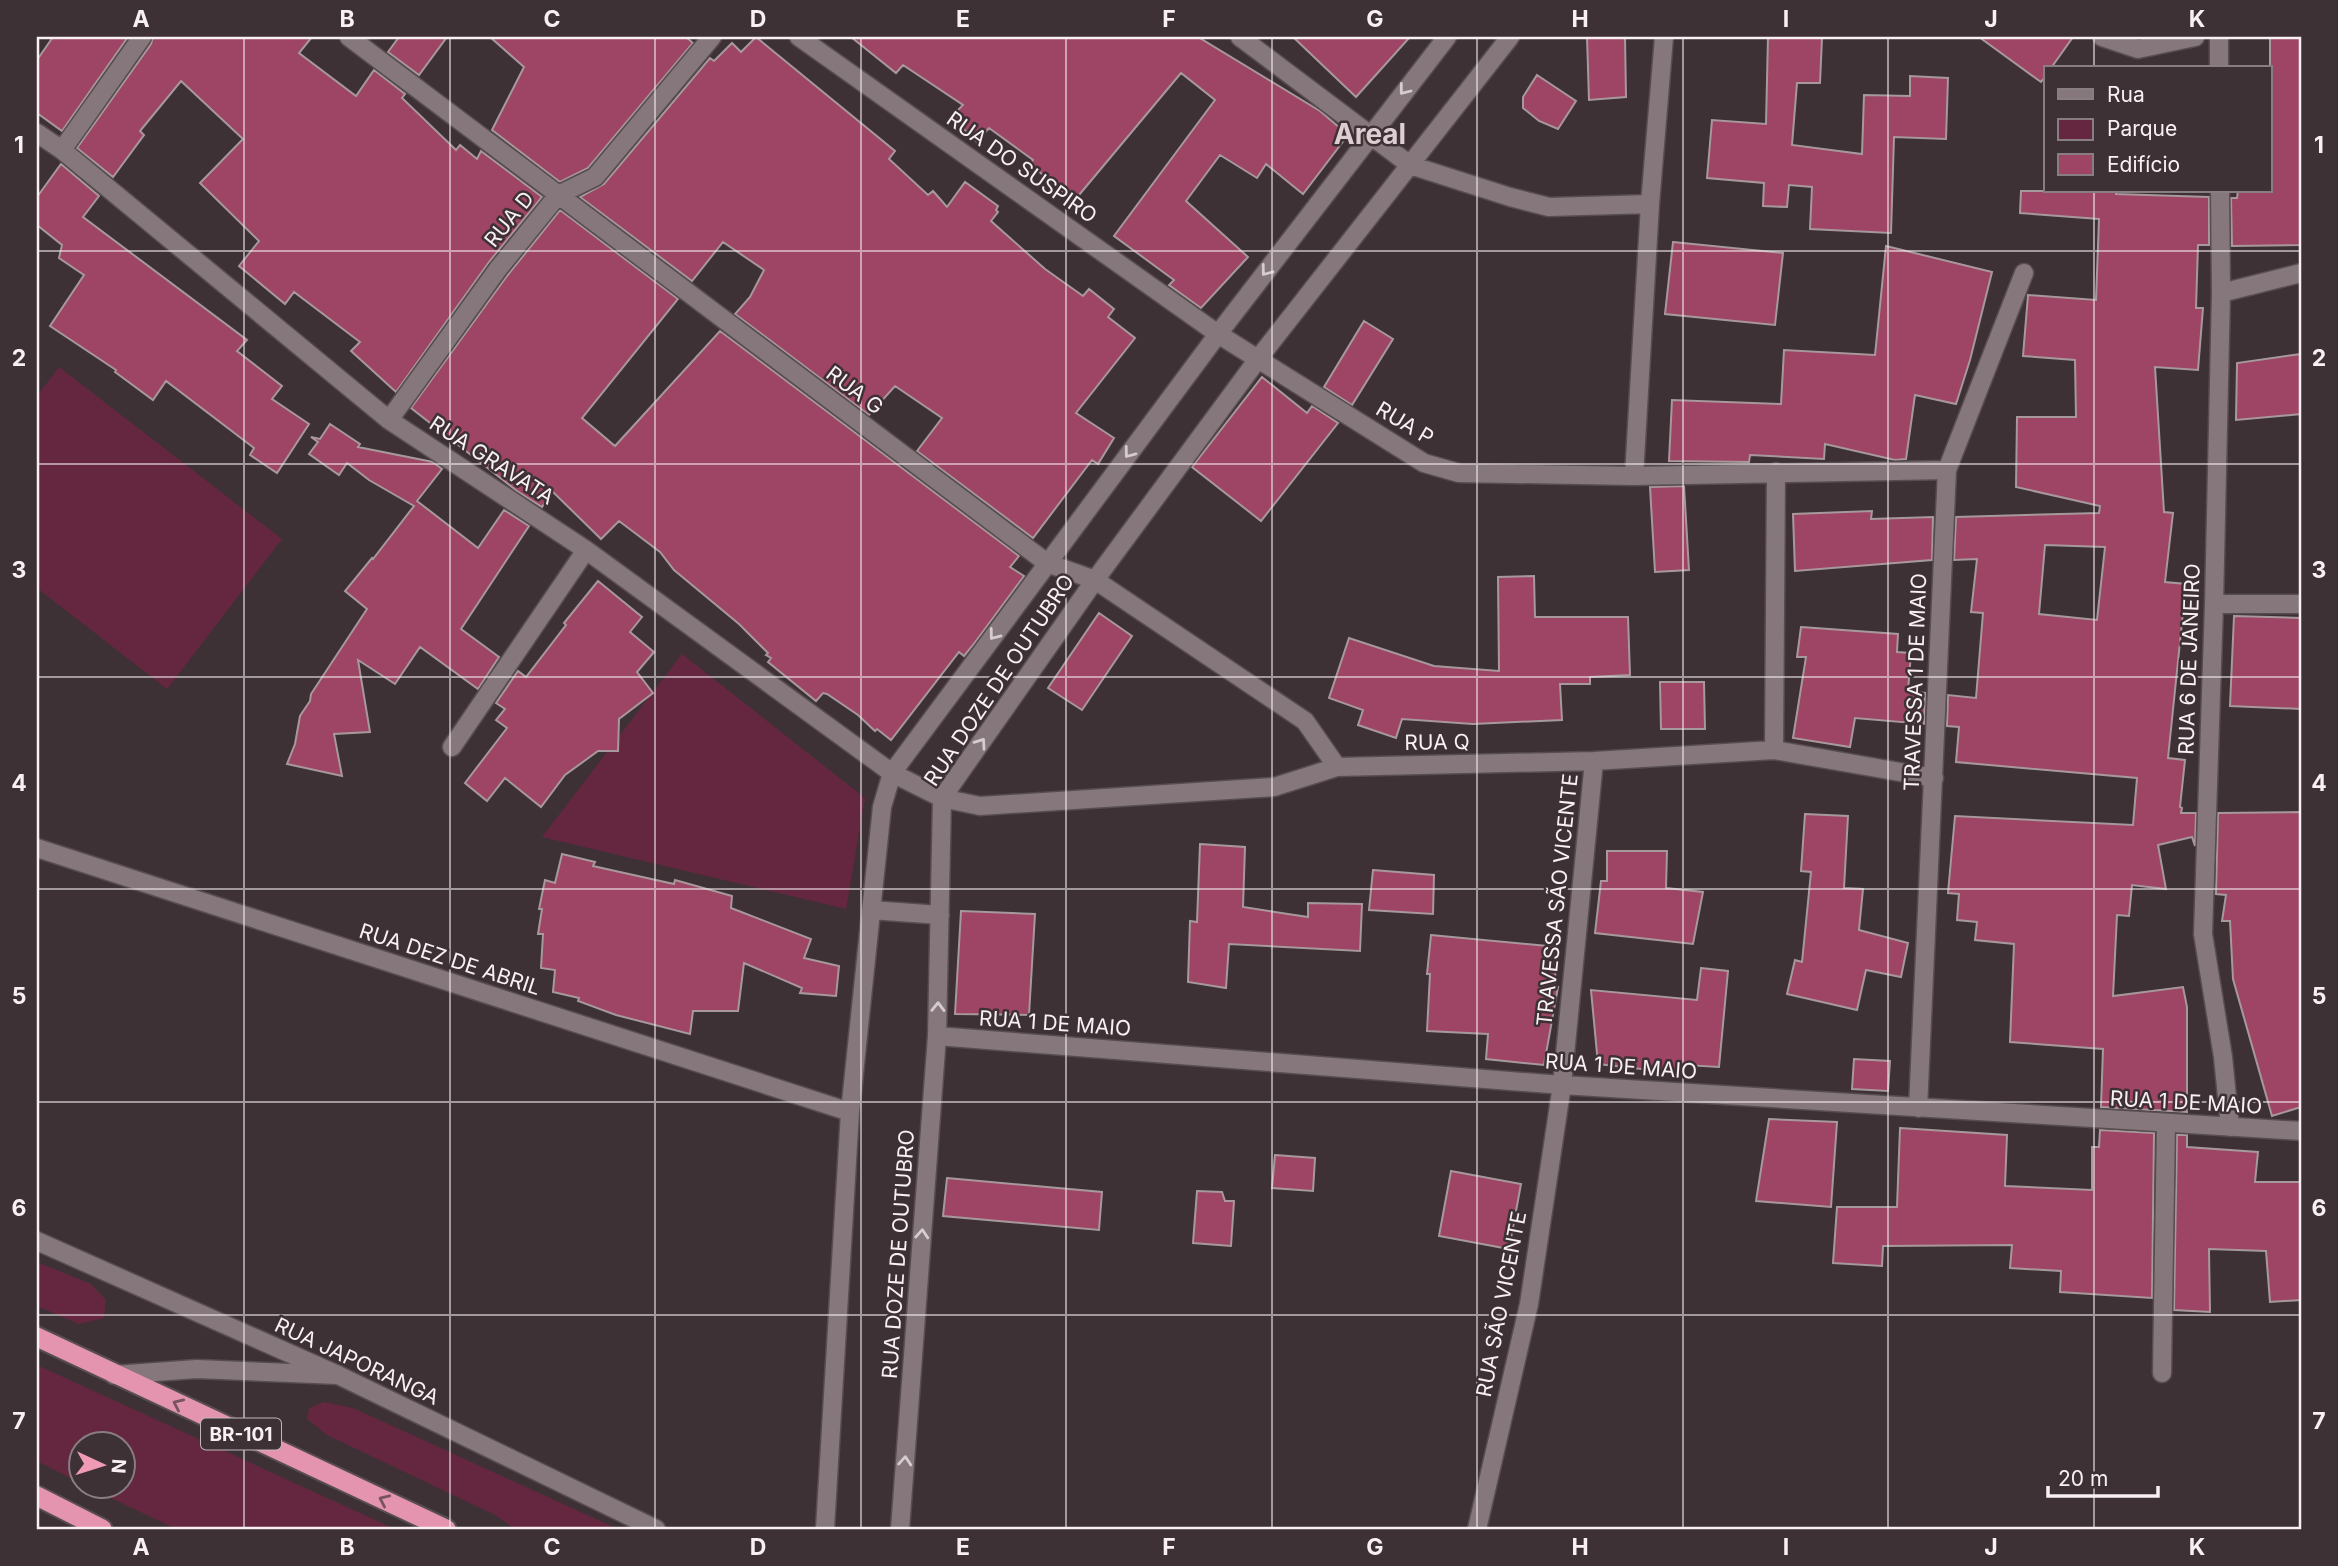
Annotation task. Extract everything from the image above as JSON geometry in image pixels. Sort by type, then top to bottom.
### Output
[{"type":"highway","name":"BR-101","points":[[37,1337],[446,1529]]},
{"type":"highway","points":[[37,1496],[102,1529]]},
{"type":"street","points":[[62,150],[142,37]]},
{"type":"street","name":"RUA G","points":[[349,37],[1047,563],[1095,580],[1305,721],[1337,767]]},
{"type":"street","name":"RUA D","points":[[389,420],[498,269],[558,195],[595,177],[712,37]]},
{"type":"street","name":"RUA DO SUSPIRO","points":[[799,37],[1218,334]]},
{"type":"street","points":[[1240,37],[1410,164],[1510,198],[1549,207],[1650,204]]},
{"type":"street","name":"RUA DOZE DE OUTUBRO","points":[[825,1529],[850,1112],[881,807],[892,773],[1218,334],[1447,37]]},
{"type":"street","name":"RUA DOZE DE OUTUBRO","points":[[900,1529],[937,1036],[942,798],[1095,580],[1258,359],[1510,37]]},
{"type":"street","points":[[1634,476],[1650,204],[1664,37]]},
{"type":"street","points":[[2102,37],[2137,49],[2195,37]]},
{"type":"street","points":[[2219,37],[2219,66]]},
{"type":"street","name":"RUA GRAVATA","points":[[37,133],[62,150],[389,420],[586,550],[892,773],[942,798]]},
{"type":"street","name":"RUA 6 DE JANEIRO","points":[[2220,192],[2221,293],[2214,604],[2203,934],[2224,1057],[2230,1127]]},
{"type":"street","name":"TRAVESSA 1 DE MAIO","points":[[1918,1108],[1947,470],[2024,273]]},
{"type":"street","points":[[2221,293],[2301,273]]},
{"type":"street","name":"RUA P","points":[[1218,334],[1424,463],[1459,473],[1634,476],[1947,470]]},
{"type":"street","points":[[1774,750],[1776,472]]},
{"type":"street","points":[[452,747],[586,550]]},
{"type":"street","points":[[2214,604],[2301,604]]},
{"type":"street","name":"RUA Q","points":[[942,798],[980,806],[1274,787],[1337,767],[1594,761],[1774,750],[1934,778]]},
{"type":"street","name":"TRAVESSA SÃO VICENTE","points":[[1562,1085],[1594,761]]},
{"type":"street","name":"RUA DEZ DE ABRIL","points":[[37,848],[850,1112]]},
{"type":"street","points":[[871,910],[940,915]]},
{"type":"street","name":"RUA 1 DE MAIO","points":[[937,1036],[1562,1085],[2301,1131]]},
{"type":"street","name":"RUA SÃO VICENTE","points":[[1477,1529],[1529,1304],[1562,1085]]},
{"type":"street","points":[[2162,1373],[2166,1124]]},
{"type":"street","name":"RUA JAPORANGA","points":[[37,1241],[338,1375],[656,1529]]},
{"type":"street","points":[[114,1375],[197,1369],[338,1375]]},
{"type":"green space","points":[[59,367],[282,539],[167,689],[37,588],[37,396]]},
{"type":"green space","points":[[682,654],[865,798],[846,909],[542,837]]},
{"type":"green space","points":[[37,1262],[91,1284],[106,1300],[104,1318],[79,1324],[37,1306]]},
{"type":"green space","points":[[37,1365],[395,1529],[176,1529],[115,1500],[136,1500],[136,1430],[66,1430],[66,1476],[37,1461]]},
{"type":"green space","points":[[324,1402],[353,1408],[618,1529],[515,1529],[495,1515],[327,1435],[307,1419],[309,1408]]},
{"type":"building","points":[[53,37],[128,37],[62,131],[37,113],[37,60]]},
{"type":"building","points":[[153,37],[312,37],[299,53],[356,96],[374,70],[405,94],[402,98],[456,150],[460,145],[477,159],[481,151],[542,197],[489,262],[396,392],[351,351],[360,342],[294,292],[285,304],[239,266],[259,241],[200,183],[243,139],[181,81],[140,131],[144,135],[113,177],[77,148],[151,44]]},
{"type":"building","points":[[399,37],[447,37],[419,75],[388,52]]},
{"type":"building","points":[[490,37],[686,37],[693,43],[588,168],[560,182],[492,130],[524,67]]},
{"type":"building","points":[[756,37],[895,151],[889,159],[928,195],[933,191],[947,207],[965,182],[998,206],[998,212],[991,221],[1045,269],[1083,296],[1089,289],[1114,309],[1108,317],[1135,338],[1076,413],[1114,438],[1098,464],[1092,460],[1033,538],[917,451],[942,418],[895,386],[869,415],[735,314],[750,297],[764,270],[723,242],[692,281],[580,197],[604,184],[710,58],[714,61],[732,43],[741,52]]},
{"type":"building","points":[[851,37],[1198,37],[1320,111],[1348,135],[1303,194],[1266,164],[1257,178],[1220,155],[1186,201],[1248,257],[1201,308],[1169,285],[1174,280],[1114,236],[1215,100],[1181,73],[1074,201],[1030,164],[1033,160],[989,128],[977,142],[951,117],[963,105],[903,65],[896,73]]},
{"type":"building","points":[[1293,37],[1410,37],[1356,97]]},
{"type":"building","points":[[1587,37],[1625,37],[1626,97],[1589,100]]},
{"type":"building","points":[[1768,37],[1822,38],[1820,83],[1797,83],[1792,145],[1862,154],[1864,95],[1910,96],[1910,76],[1948,78],[1946,139],[1894,137],[1891,233],[1810,229],[1812,187],[1789,185],[1787,207],[1763,206],[1764,183],[1707,178],[1712,120],[1766,124]]},
{"type":"building","points":[[1979,37],[2073,37],[2052,66],[2044,66],[2044,78],[2041,82]]},
{"type":"building","points":[[2270,37],[2301,37],[2301,245],[2232,246],[2231,198],[2237,198],[2238,192],[2272,192]]},
{"type":"building","points":[[1537,75],[1576,101],[1558,129],[1539,121],[1523,108],[1523,97]]},
{"type":"building","points":[[61,164],[99,196],[83,217],[247,340],[237,351],[282,386],[272,399],[309,424],[277,473],[250,455],[254,448],[166,381],[153,400],[115,372],[116,370],[50,326],[84,275],[59,258],[62,245],[37,225],[37,197]]},
{"type":"building","points":[[2021,191],[2209,197],[2209,245],[2198,245],[2196,308],[2203,308],[2198,370],[2155,367],[2164,512],[2173,513],[2165,582],[2186,584],[2168,758],[2185,760],[2180,807],[2181,813],[2196,813],[2195,846],[2192,837],[2158,845],[2166,889],[2132,885],[2129,916],[2117,915],[2113,996],[2183,987],[2187,1007],[2187,1112],[2101,1107],[2103,1049],[2010,1042],[2014,944],[1975,940],[1977,922],[1957,920],[1959,894],[1948,893],[1955,816],[2133,825],[2137,778],[1956,762],[1959,727],[1947,726],[1948,695],[1976,698],[1983,613],[1971,612],[1977,559],[1954,560],[1956,517],[2099,513],[2100,506],[2016,487],[2017,417],[2076,417],[2075,360],[2023,356],[2028,295],[2096,300],[2099,219],[2020,213]],"holes":[[[2045,545],[2105,547],[2097,620],[2039,614]]]},
{"type":"building","points":[[560,210],[678,299],[582,418],[615,446],[720,331],[1019,556],[1010,567],[1024,576],[973,645],[964,656],[959,652],[891,740],[827,694],[823,693],[816,701],[768,662],[771,658],[766,655],[768,653],[739,624],[674,570],[660,552],[619,521],[601,539],[552,491],[542,507],[517,491],[411,408],[507,276]]},
{"type":"building","points":[[1673,242],[1783,253],[1775,325],[1665,314]]},
{"type":"building","points":[[1886,246],[1992,272],[1956,404],[1915,395],[1906,459],[1895,460],[1825,444],[1824,459],[1750,455],[1749,462],[1669,461],[1672,400],[1781,404],[1784,350],[1875,355]]},
{"type":"building","points":[[1364,321],[1393,339],[1352,405],[1324,387]]},
{"type":"building","points":[[2301,354],[2301,414],[2236,420],[2237,363]]},
{"type":"building","points":[[1262,377],[1307,413],[1312,406],[1338,423],[1261,521],[1192,467]]},
{"type":"building","points":[[330,424],[360,444],[358,447],[433,462],[442,469],[417,501],[478,548],[504,510],[529,526],[461,629],[499,657],[478,689],[420,647],[395,684],[358,660],[370,732],[334,734],[342,776],[287,764],[295,744],[300,716],[310,701],[311,694],[367,609],[345,591],[414,506],[369,480],[347,463],[339,475],[309,454],[318,442],[311,437],[320,439]]},
{"type":"building","points":[[1684,486],[1689,570],[1655,572],[1650,487]]},
{"type":"building","points":[[1872,511],[1871,519],[1933,517],[1932,560],[1795,571],[1793,514]]},
{"type":"building","points":[[1534,576],[1535,617],[1628,617],[1630,675],[1590,677],[1590,684],[1560,684],[1562,720],[1473,724],[1402,719],[1396,738],[1358,725],[1363,710],[1329,698],[1349,638],[1434,666],[1499,671],[1498,577]]},
{"type":"building","points":[[598,581],[642,617],[630,632],[654,652],[637,672],[653,693],[619,719],[618,751],[598,751],[565,775],[541,807],[505,778],[487,801],[465,783],[507,728],[496,720],[505,709],[496,703],[518,671],[526,677]]},
{"type":"building","points":[[1099,613],[1132,636],[1082,710],[1048,688]]},
{"type":"building","points":[[2234,616],[2301,618],[2301,709],[2230,706]]},
{"type":"building","points":[[1801,627],[1898,634],[1897,652],[1911,653],[1908,691],[1925,693],[1924,724],[1855,718],[1850,747],[1793,738],[1806,657],[1797,657]]},
{"type":"building","points":[[1660,682],[1704,682],[1705,729],[1661,729]]},
{"type":"building","points":[[2301,812],[2301,1107],[2272,1116],[2233,979],[2230,921],[2222,921],[2226,895],[2216,894],[2218,813]]},
{"type":"building","points":[[1805,814],[1848,816],[1844,888],[1863,889],[1859,930],[1908,943],[1901,977],[1866,970],[1857,1010],[1787,994],[1795,960],[1802,962],[1811,872],[1801,871]]},
{"type":"building","points":[[1200,844],[1245,847],[1243,907],[1308,917],[1308,903],[1362,904],[1360,951],[1229,944],[1226,988],[1188,982],[1190,921],[1197,922]]},
{"type":"building","points":[[1607,851],[1667,851],[1666,888],[1703,892],[1693,944],[1595,933],[1601,881],[1607,881]]},
{"type":"building","points":[[562,854],[595,862],[593,866],[674,884],[675,880],[732,896],[731,908],[811,939],[804,958],[839,966],[836,996],[800,993],[802,988],[744,963],[738,1011],[693,1011],[690,1034],[616,1015],[578,1001],[579,998],[553,992],[555,970],[541,968],[543,934],[538,934],[542,909],[539,909],[545,880],[555,883]]},
{"type":"building","points":[[1373,870],[1434,875],[1433,914],[1369,910]]},
{"type":"building","points":[[961,911],[1035,914],[1029,1015],[955,1014]]},
{"type":"building","points":[[1431,935],[1558,947],[1554,987],[1558,987],[1544,1065],[1486,1059],[1488,1034],[1427,1031],[1430,974],[1427,974]]},
{"type":"building","points":[[1701,968],[1728,971],[1719,1067],[1685,1065],[1685,1074],[1598,1064],[1591,990],[1697,1000]]},
{"type":"building","points":[[1854,1059],[1890,1061],[1888,1091],[1852,1089]]},
{"type":"building","points":[[1769,1119],[1837,1122],[1831,1207],[1756,1201]]},
{"type":"building","points":[[1900,1128],[2007,1135],[2005,1186],[2092,1190],[2092,1147],[2099,1147],[2100,1130],[2154,1133],[2152,1298],[2060,1292],[2061,1271],[2010,1268],[2012,1245],[1883,1246],[1882,1266],[1833,1263],[1837,1207],[1897,1207]]},
{"type":"building","points":[[2177,1135],[2187,1135],[2187,1147],[2258,1152],[2255,1182],[2301,1182],[2301,1300],[2270,1302],[2266,1251],[2209,1249],[2210,1312],[2174,1310]]},
{"type":"building","points":[[1275,1155],[1315,1158],[1313,1191],[1272,1188]]},
{"type":"building","points":[[1451,1171],[1521,1184],[1509,1249],[1439,1236]]},
{"type":"building","points":[[947,1178],[1102,1192],[1099,1230],[943,1216]]},
{"type":"building","points":[[1197,1191],[1222,1192],[1225,1201],[1234,1201],[1231,1246],[1193,1243]]},
{"type":"district","name":"Areal","points":[[1370,134]]}]
